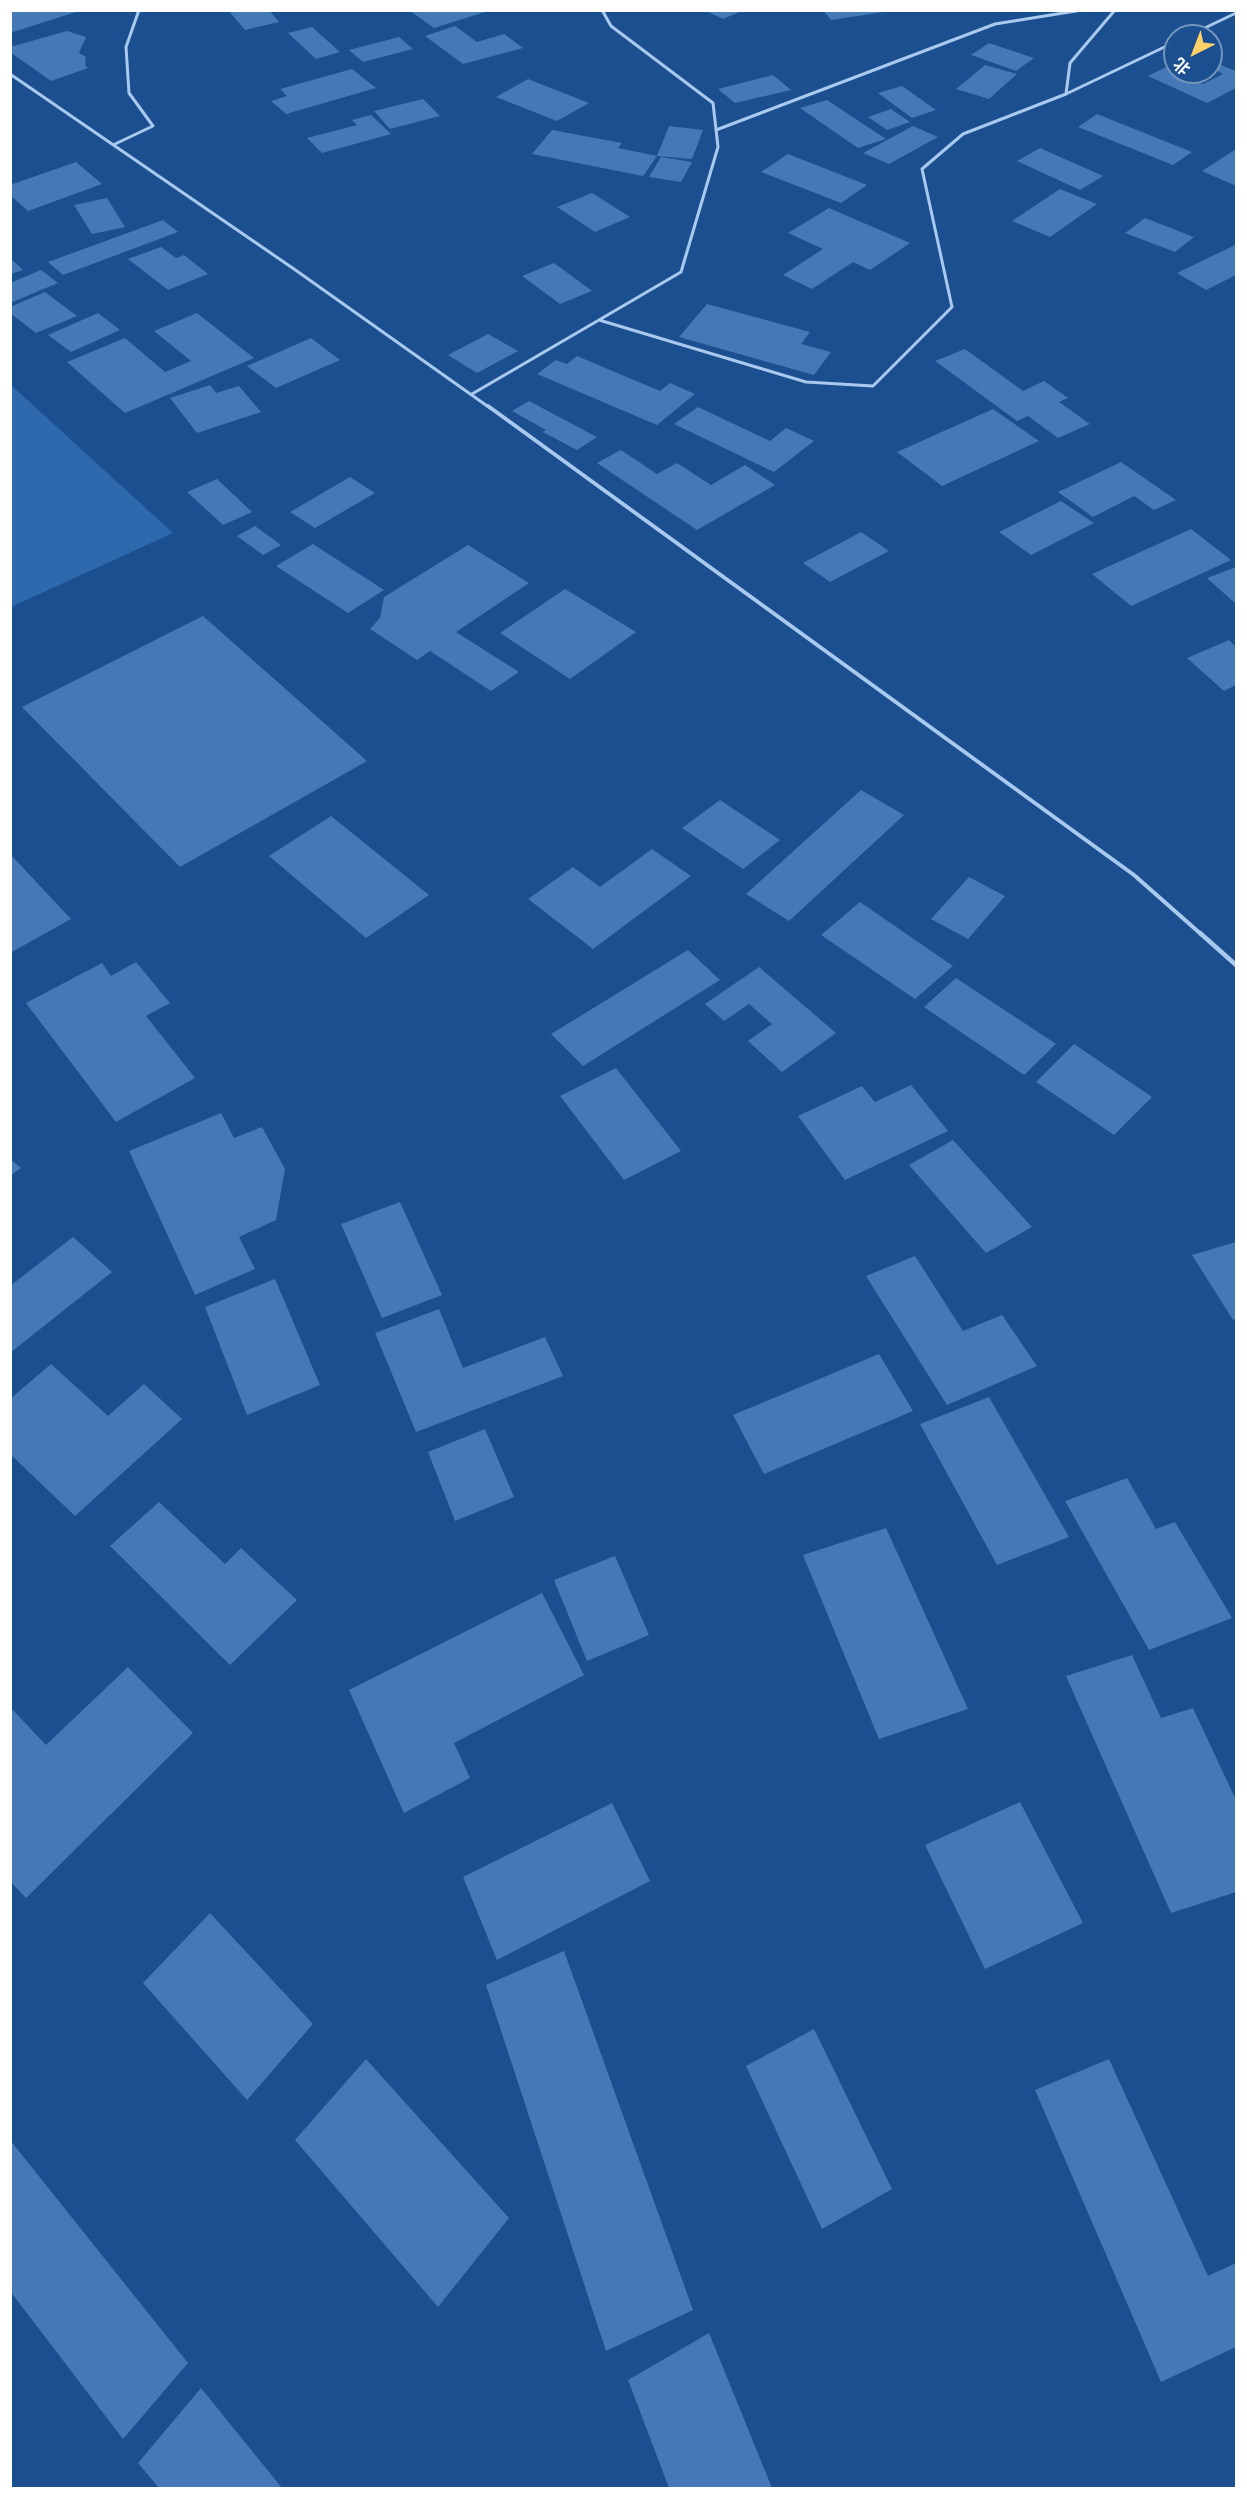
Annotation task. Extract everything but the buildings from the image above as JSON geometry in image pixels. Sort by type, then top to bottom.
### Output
[{"type":"lane","points":[[115,144],[153,126],[129,93],[126,48],[139,10]]},
{"type":"lane","points":[[472,394],[681,272],[718,147],[713,103],[611,26],[602,10]]},
{"type":"lane","points":[[716,130],[995,24],[1082,10]]},
{"type":"lane","points":[[1066,94],[1070,63],[1115,10]]},
{"type":"lane","points":[[1213,24],[1236,13]]},
{"type":"lane","points":[[599,320],[806,382],[873,386],[952,307],[922,169],[963,134],[1066,94],[1163,48]]},
{"type":"lane","points":[[10,74],[115,144],[472,394],[1134,875],[1236,965]]},
{"type":"shaded area","points":[[11,385],[173,533],[10,607]]}]
